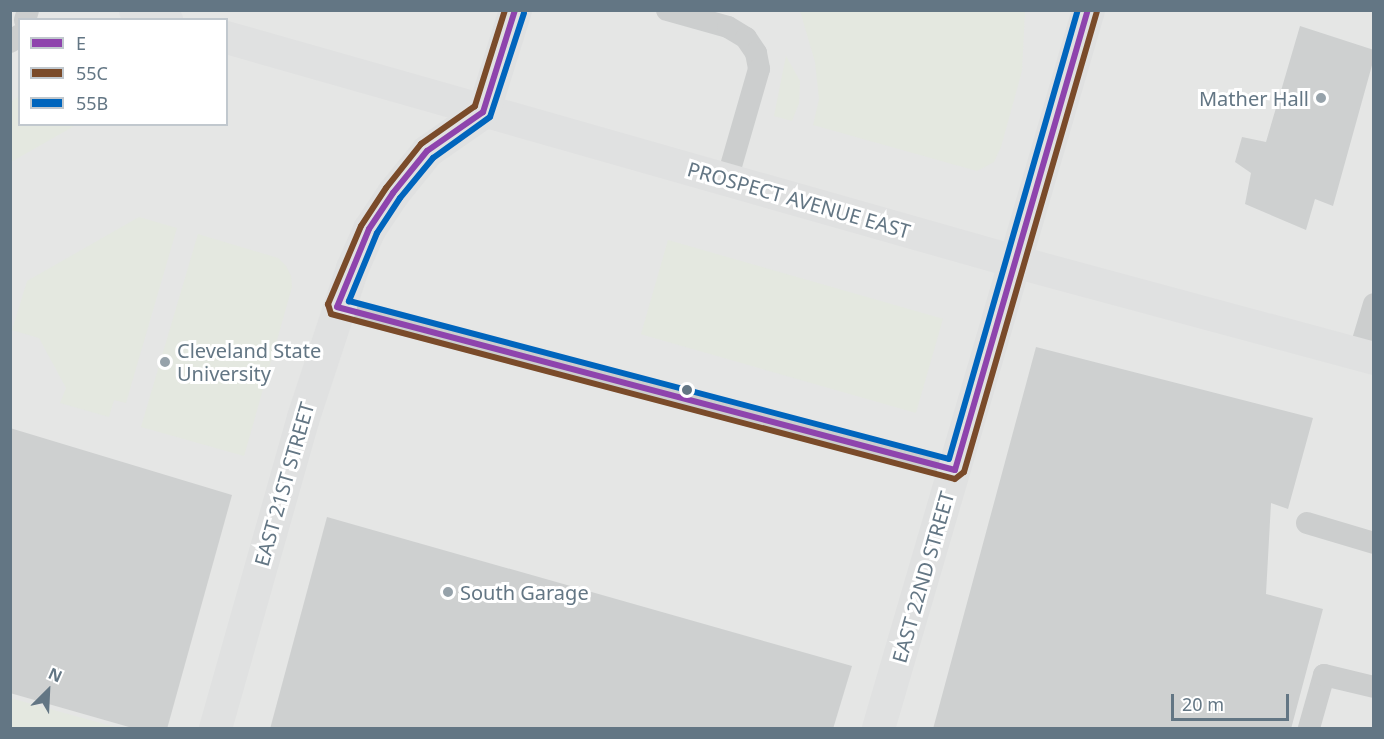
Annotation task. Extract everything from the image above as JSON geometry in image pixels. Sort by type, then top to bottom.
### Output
[{"type":"street","points":[[135,10],[160,18]]},
{"type":"street","points":[[483,112],[515,10]]},
{"type":"street","name":"EAST 22ND STREET","points":[[878,729],[1088,10]]},
{"type":"street","name":"PROSPECT AVENUE EAST","points":[[228,38],[483,112],[1014,261],[1366,356]]},
{"type":"street","name":"EAST 21ST STREET","points":[[215,729],[337,307],[369,229],[393,193],[427,151],[483,112]]},
{"type":"lane","points":[[667,10],[728,27],[746,38],[756,53],[759,69],[727,180]]},
{"type":"lane","points":[[1366,356],[1374,304]]},
{"type":"lane","points":[[337,307],[955,470]]},
{"type":"lane","points":[[1307,523],[1374,543]]},
{"type":"lane","points":[[1309,729],[1324,675],[1374,687]]},
{"type":"shaded area","points":[[10,11],[1373,11],[1373,728],[11,728]]},
{"type":"shaded area","points":[[800,11],[1025,11],[1022,71],[1001,147],[994,162],[977,171],[813,125],[819,99],[815,62]]},
{"type":"shaded area","points":[[786,56],[800,81],[799,103],[792,121],[774,116]]},
{"type":"shaded area","points":[[18,97],[18,126],[74,126],[11,162],[11,102]]},
{"type":"shaded area","points":[[139,217],[177,228],[126,403],[114,400],[109,417],[60,403],[66,388],[39,338],[12,330],[27,281]]},
{"type":"shaded area","points":[[198,234],[278,258],[286,266],[291,276],[292,287],[244,456],[141,427]]},
{"type":"shaded area","points":[[668,240],[943,319],[916,413],[641,334]]},
{"type":"shaded area","points":[[10,698],[115,727],[115,728],[11,728]]},
{"type":"building","name":"Mather Hall","points":[[1300,26],[1374,50],[1374,58],[1333,206],[1315,199],[1306,230],[1245,204],[1251,173],[1235,162],[1242,137],[1266,142]]},
{"type":"building","points":[[1036,347],[1313,418],[1288,509],[1271,503],[1266,594],[1323,609],[1291,729],[933,729]]},
{"type":"building","points":[[10,428],[232,495],[167,729],[136,729],[10,693]]},
{"type":"building","name":"South Garage","points":[[327,517],[852,666],[833,729],[270,729]]},
{"type":"transit line","name":"55C","points":[[505,10],[475,106],[421,144],[386,188],[361,226],[328,304],[331,314],[955,479],[964,472],[1097,12]]},
{"type":"transit line","name":"E","points":[[515,10],[483,112],[427,151],[393,193],[369,229],[337,307],[955,470],[1088,10]]},
{"type":"transit line","name":"55B","points":[[524,13],[490,117],[433,158],[400,198],[377,233],[349,301],[949,459],[1078,10]]},
{"type":"place","name":"Mather Hall","points":[[1321,98]]},
{"type":"place","name":"Cleveland State University","points":[[165,362]]},
{"type":"place","name":"South Garage","points":[[448,592]]}]
